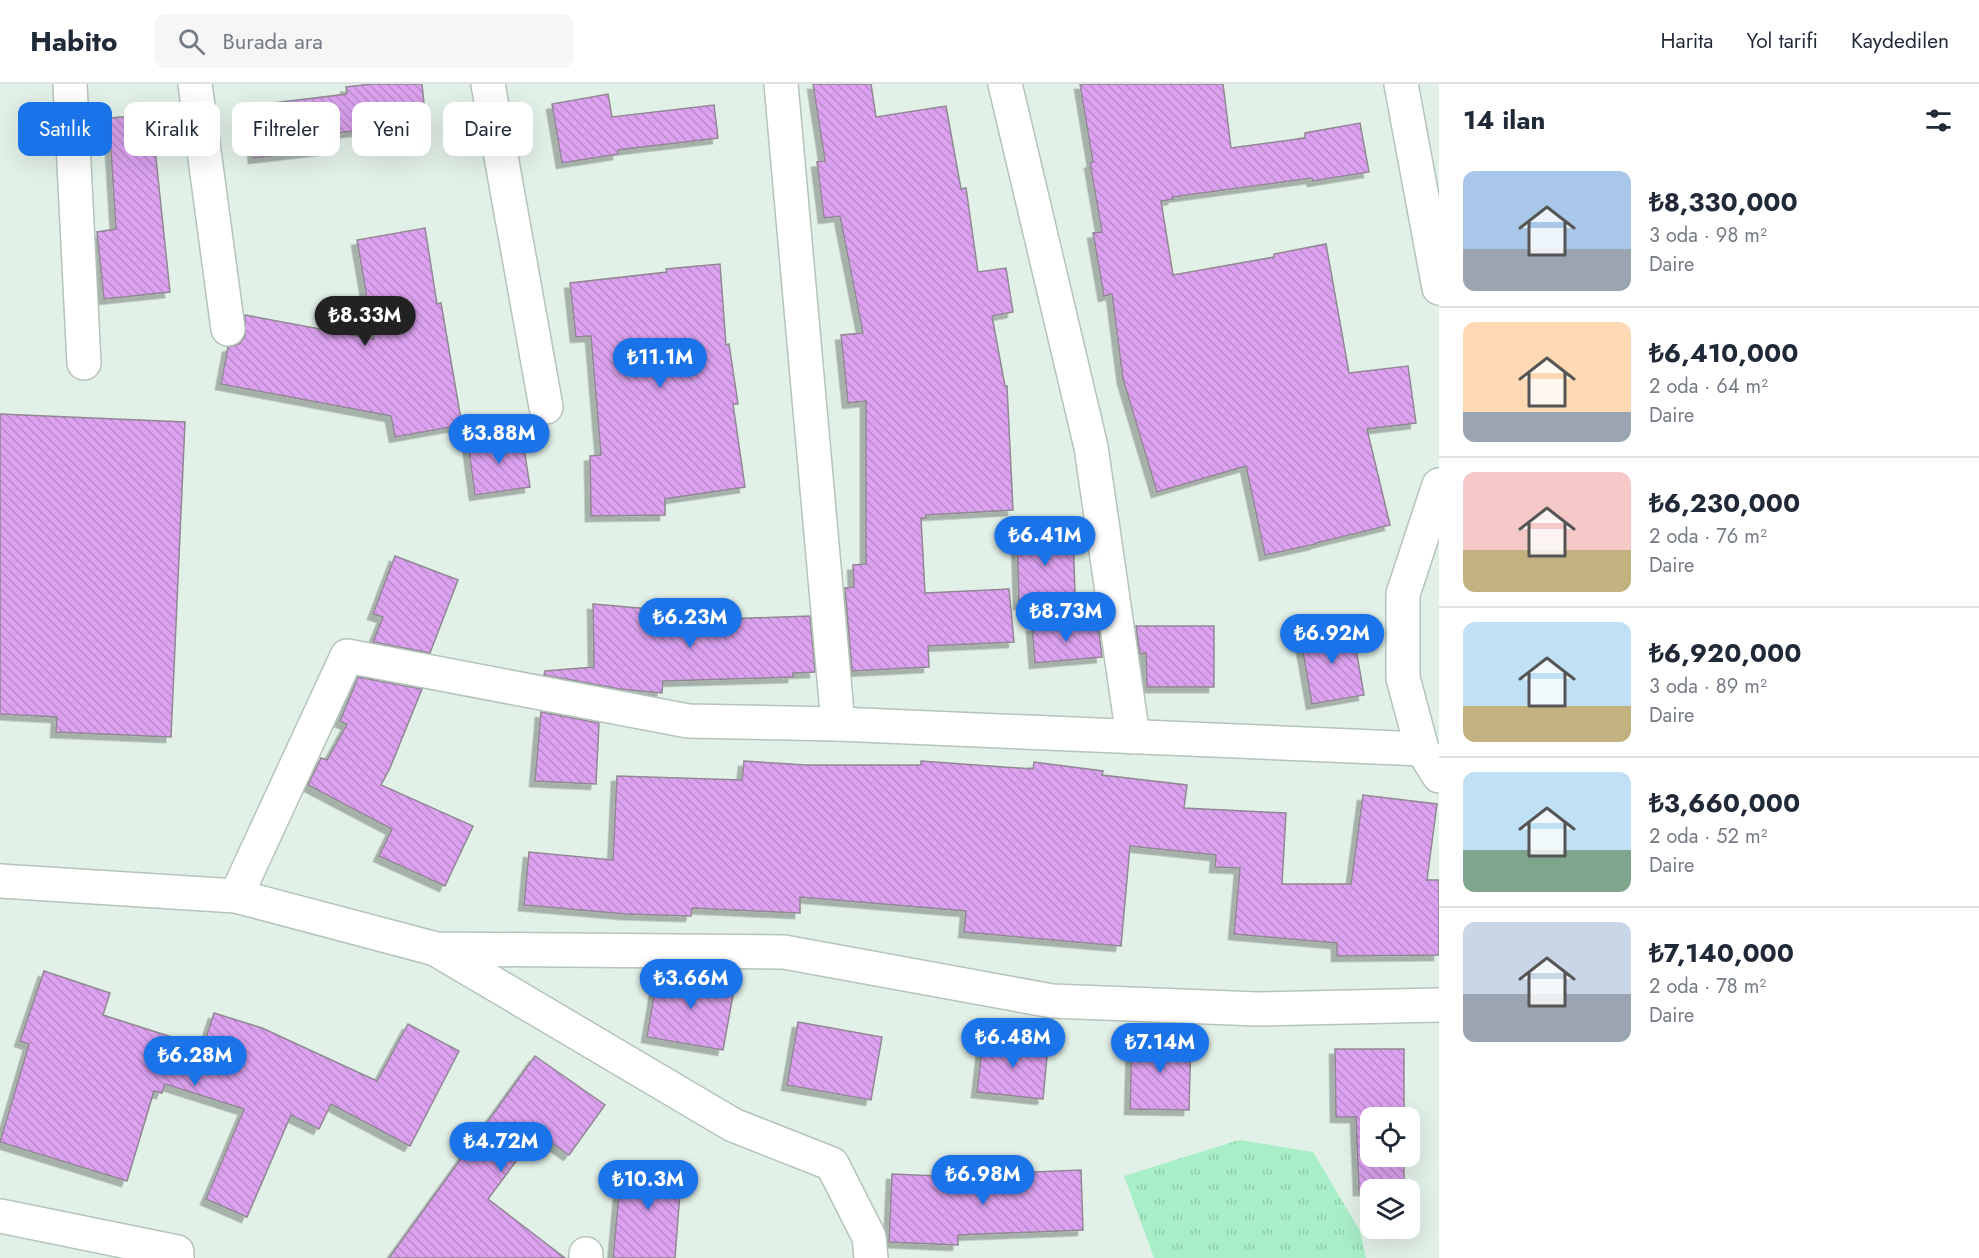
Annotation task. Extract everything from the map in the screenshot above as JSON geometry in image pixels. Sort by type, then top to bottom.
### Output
[{"type":"street","points":[[70,84],[84,363]]},
{"type":"street","points":[[195,84],[228,328]]},
{"type":"street","points":[[488,84],[546,407]]},
{"type":"street","points":[[781,84],[838,724]]},
{"type":"street","points":[[1005,84],[1091,447],[1133,737]]},
{"type":"street","points":[[1401,84],[1439,288]]},
{"type":"street","points":[[236,896],[347,656],[688,721],[838,724],[1133,737],[1430,763],[1403,678],[1403,594],[1439,484]]},
{"type":"street","points":[[0,881],[236,896],[436,949],[784,952],[1052,1001],[1258,1009],[1439,1005]]},
{"type":"street","points":[[436,949],[733,1125],[832,1164],[869,1237],[871,1258]]},
{"type":"street","points":[[0,1216],[177,1252],[177,1258]]},
{"type":"green space","points":[[1239,1140],[1313,1152],[1360,1231],[1366,1258],[1154,1258],[1124,1176]]},
{"type":"building","points":[[373,84],[422,84],[424,102],[352,102],[352,131],[340,133],[340,102],[281,102],[347,94],[346,87]]},
{"type":"building","points":[[813,84],[871,84],[876,117],[946,106],[961,189],[966,188],[978,272],[1006,268],[1013,312],[992,316],[1005,386],[1007,386],[1013,510],[926,515],[926,518],[921,518],[925,593],[1009,589],[1014,642],[928,646],[929,667],[852,671],[845,588],[854,587],[853,565],[866,564],[866,401],[848,403],[841,335],[863,333],[840,216],[824,218],[817,162],[825,161]]},
{"type":"building","points":[[1080,84],[1223,84],[1231,148],[1305,138],[1305,133],[1360,123],[1369,172],[1313,181],[1312,178],[1172,197],[1173,199],[1161,201],[1173,275],[1274,257],[1274,254],[1326,244],[1349,373],[1408,366],[1416,423],[1367,429],[1390,525],[1265,555],[1246,466],[1157,492],[1123,379],[1112,294],[1104,296],[1093,233],[1102,232]]},
{"type":"building","points":[[608,94],[612,117],[714,105],[718,138],[618,150],[618,154],[562,163],[552,104]]},
{"type":"building","points":[[124,117],[124,156],[156,156],[170,292],[104,299],[97,232],[116,229],[111,156],[112,118]]},
{"type":"building","points":[[425,228],[437,304],[441,303],[462,425],[395,437],[391,416],[221,384],[228,347],[239,344],[245,336],[245,315],[374,339],[357,240]]},
{"type":"building","points":[[720,264],[726,345],[729,344],[738,404],[733,404],[745,487],[665,499],[665,515],[591,516],[590,456],[601,455],[591,336],[576,337],[570,283],[667,272],[666,269]]},
{"type":"building","points":[[0,414],[185,422],[171,737],[56,732],[57,717],[0,714]]},
{"type":"building","points":[[522,435],[530,487],[475,495],[468,443]]},
{"type":"building","points":[[1073,534],[1075,593],[1019,604],[1017,536]]},
{"type":"building","points":[[395,556],[458,580],[430,653],[373,642],[383,617],[373,614]]},
{"type":"building","points":[[593,604],[697,613],[696,620],[810,616],[815,672],[793,673],[793,677],[663,681],[662,693],[620,689],[544,675],[545,671],[594,667]]},
{"type":"building","points":[[1032,626],[1098,626],[1102,657],[1035,663]]},
{"type":"building","points":[[1136,626],[1214,626],[1214,687],[1147,687],[1146,653],[1140,654]]},
{"type":"building","points":[[1352,626],[1364,695],[1312,704],[1300,635]]},
{"type":"building","points":[[358,677],[422,689],[381,785],[473,826],[445,886],[379,856],[392,829],[308,785],[321,758],[327,760],[347,724],[340,721]]},
{"type":"building","points":[[541,712],[599,723],[596,784],[535,781]]},
{"type":"building","points":[[744,761],[806,765],[921,765],[921,761],[1033,769],[1034,762],[1103,771],[1102,775],[1187,785],[1184,808],[1286,813],[1282,884],[1351,884],[1363,795],[1437,804],[1427,880],[1439,880],[1439,955],[1337,956],[1337,943],[1234,934],[1240,868],[1215,867],[1216,855],[1130,846],[1121,946],[964,932],[966,911],[800,897],[800,913],[692,908],[691,916],[626,914],[524,905],[529,852],[613,860],[617,776],[742,780]]},
{"type":"building","points":[[44,971],[110,993],[103,1015],[203,1047],[214,1013],[262,1028],[377,1081],[408,1024],[459,1051],[410,1146],[331,1104],[319,1129],[291,1115],[247,1217],[206,1199],[244,1109],[165,1084],[162,1093],[154,1091],[127,1181],[0,1142],[29,1044],[20,1041]]},
{"type":"building","points":[[658,971],[735,984],[723,1050],[647,1037]]},
{"type":"building","points":[[798,1022],[882,1037],[871,1100],[787,1085]]},
{"type":"building","points":[[1132,1037],[1191,1039],[1189,1110],[1130,1109]]},
{"type":"building","points":[[983,1039],[1048,1046],[1043,1099],[977,1092]]},
{"type":"building","points":[[1335,1049],[1404,1049],[1404,1107],[1360,1107],[1360,1167],[1404,1167],[1404,1179],[1360,1179],[1359,1190],[1356,1117],[1336,1117]]},
{"type":"building","points":[[535,1056],[605,1105],[569,1155],[537,1133],[488,1199],[565,1258],[389,1258]]},
{"type":"building","points":[[622,1161],[682,1166],[675,1258],[613,1258]]},
{"type":"building","points":[[1081,1170],[1083,1230],[958,1235],[958,1245],[889,1242],[892,1174],[1011,1179],[1011,1173]]}]
